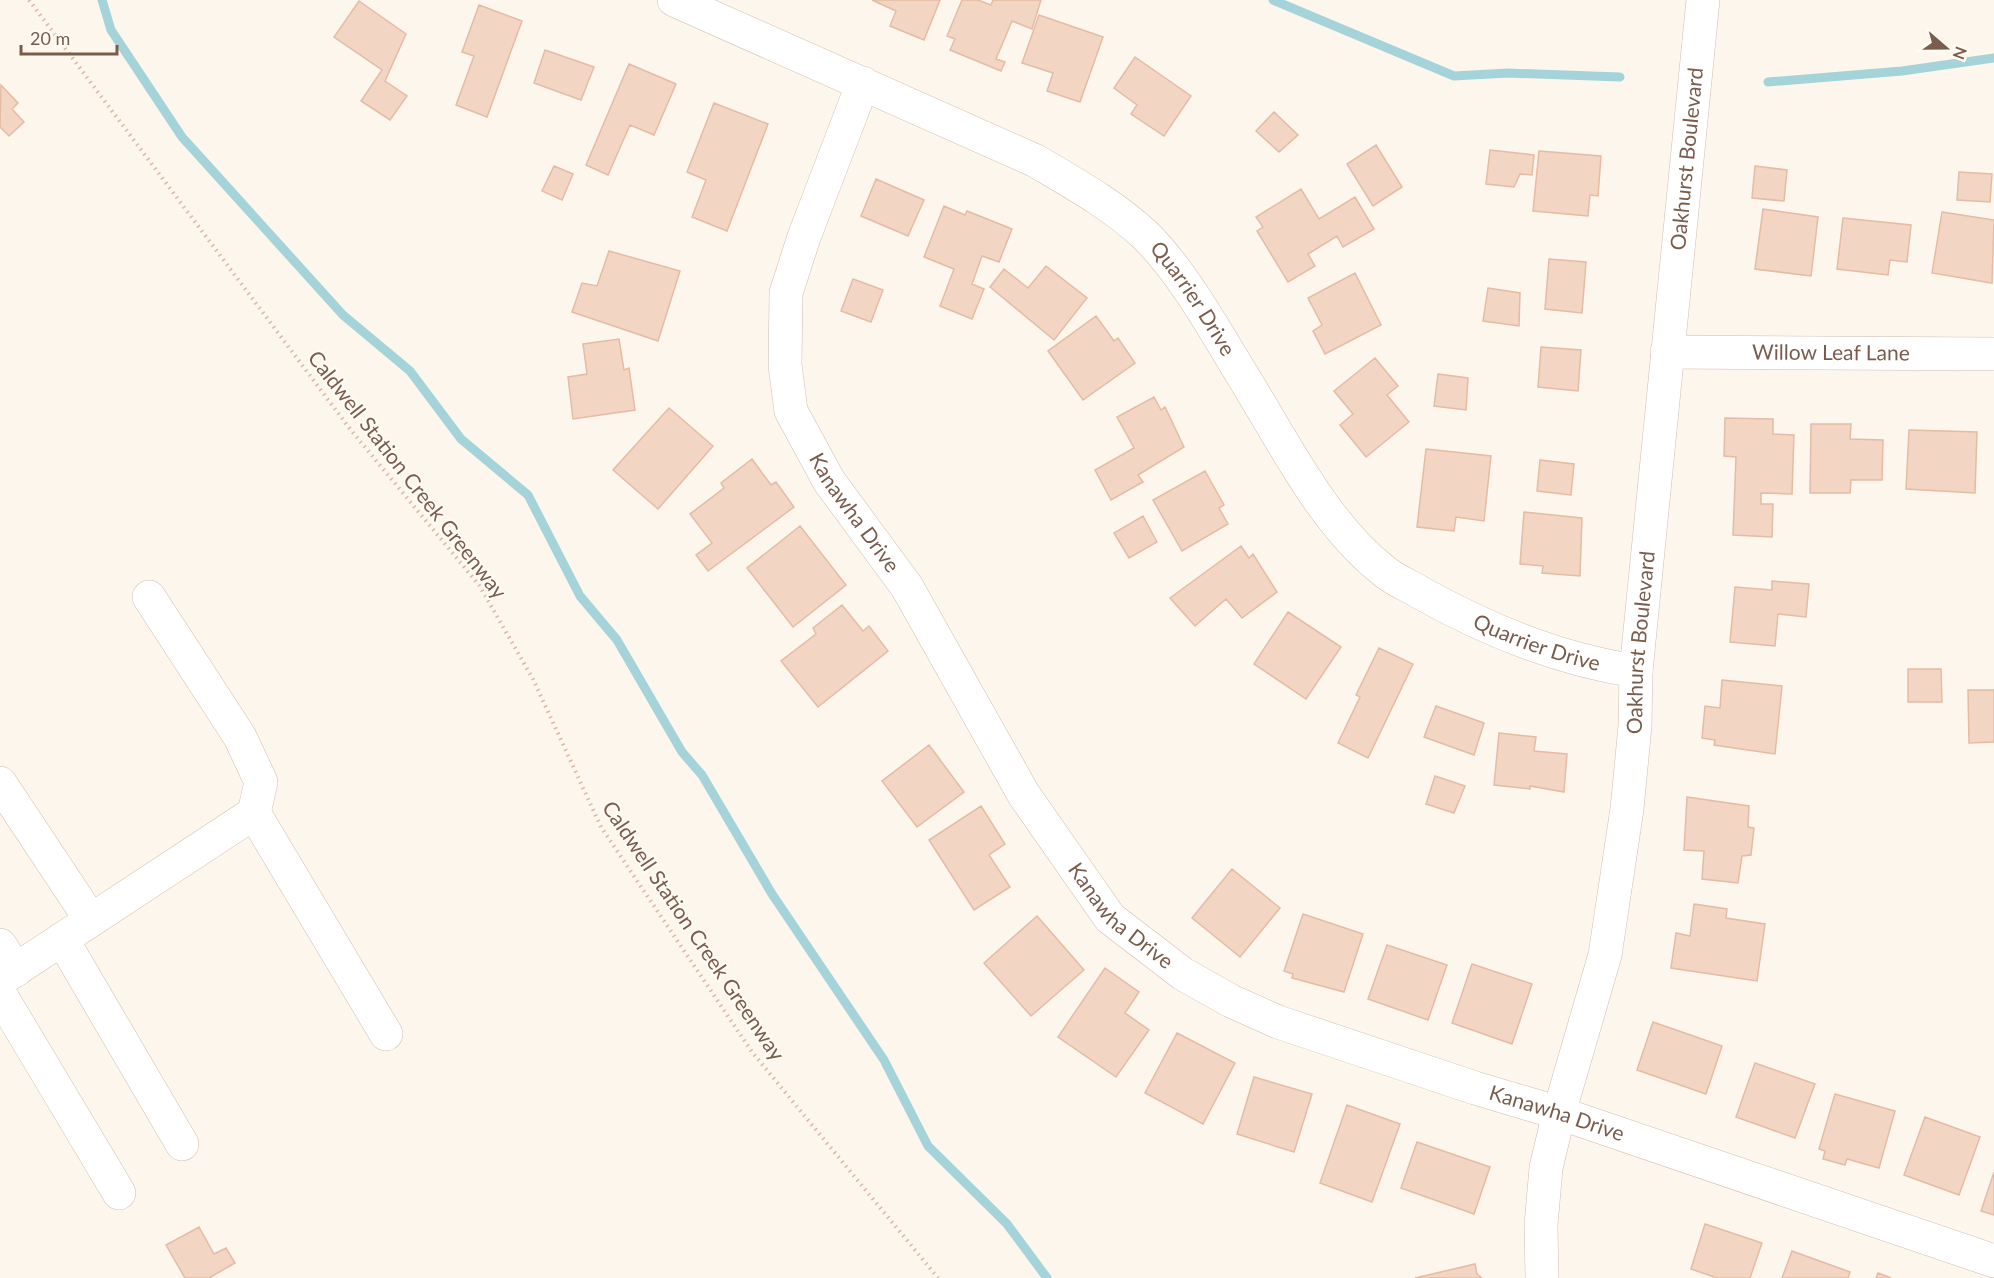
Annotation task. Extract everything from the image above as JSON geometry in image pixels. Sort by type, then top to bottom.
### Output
[{"type":"street","name":"Quarrier Drive","points":[[674,0],[1036,161],[1089,192],[1145,235],[1194,296],[1322,503],[1350,537],[1384,572],[1452,610],[1553,651],[1605,666],[1636,671]]},
{"type":"street","name":"Oakhurst Boulevard","points":[[1542,1278],[1541,1225],[1546,1168],[1559,1113],[1605,955],[1627,809],[1635,726],[1636,671],[1703,0]]},
{"type":"street","name":"Kanawha Drive","points":[[863,83],[804,237],[786,293],[785,365],[791,411],[829,481],[907,587],[1024,795],[1110,918],[1183,974],[1231,1001],[1278,1022],[1475,1088],[1559,1113],[1994,1261]]},
{"type":"street","name":"Willow Leaf Lane","points":[[1667,352],[1994,354]]},
{"type":"street","points":[[149,597],[240,737],[261,782],[254,813],[386,1034]]},
{"type":"street","points":[[0,783],[91,920]]},
{"type":"street","points":[[119,1193],[4,972],[62,939],[254,813]]},
{"type":"street","points":[[62,939],[182,1144]]},
{"type":"path","name":"Caldwell Station Creek Greenway","points":[[29,0],[351,429],[479,585],[533,679],[601,827],[752,1052],[938,1278]]},
{"type":"building","points":[[872,0],[940,0],[924,40],[890,26],[896,11]]},
{"type":"building","points":[[962,0],[978,0],[991,5],[993,0],[1041,0],[1032,29],[1012,21],[996,59],[1005,62],[1001,71],[950,50],[955,39],[947,36]]},
{"type":"building","points":[[359,1],[406,34],[385,81],[407,96],[390,120],[361,101],[382,70],[334,37]]},
{"type":"building","points":[[479,5],[522,21],[487,117],[456,105],[474,56],[462,52]]},
{"type":"building","points":[[1039,15],[1103,37],[1080,102],[1047,91],[1053,73],[1022,63]]},
{"type":"building","points":[[545,50],[594,67],[581,100],[534,83]]},
{"type":"building","points":[[1135,57],[1191,96],[1164,136],[1131,114],[1137,105],[1114,88]]},
{"type":"building","points":[[629,64],[676,84],[654,135],[630,125],[608,175],[586,165]]},
{"type":"building","points":[[1,85],[18,103],[12,109],[24,122],[9,136],[0,127]]},
{"type":"building","points":[[714,103],[768,124],[727,231],[692,217],[706,180],[687,172]]},
{"type":"building","points":[[1274,112],[1298,135],[1279,152],[1256,131]]},
{"type":"building","points":[[1376,145],[1402,187],[1373,206],[1347,164]]},
{"type":"building","points":[[1490,150],[1534,155],[1532,175],[1520,174],[1514,187],[1486,184]]},
{"type":"building","points":[[1539,151],[1601,156],[1598,196],[1590,195],[1588,216],[1533,211]]},
{"type":"building","points":[[554,166],[573,174],[562,200],[542,191]]},
{"type":"building","points":[[1755,166],[1787,170],[1784,201],[1752,198]]},
{"type":"building","points":[[1959,172],[1992,174],[1990,202],[1957,200]]},
{"type":"building","points":[[876,179],[924,200],[908,236],[861,216]]},
{"type":"building","points":[[1301,189],[1319,219],[1355,197],[1374,229],[1343,247],[1337,236],[1308,254],[1315,266],[1288,282],[1257,231],[1263,227],[1256,217]]},
{"type":"building","points":[[944,206],[965,215],[967,211],[1012,229],[999,262],[982,256],[972,284],[984,289],[972,319],[940,306],[954,269],[924,257]]},
{"type":"building","points":[[1763,209],[1818,217],[1811,276],[1755,269]]},
{"type":"building","points":[[1942,212],[1994,220],[1992,283],[1932,273]]},
{"type":"building","points":[[1843,218],[1911,225],[1907,262],[1890,260],[1888,275],[1837,269]]},
{"type":"building","points":[[609,251],[680,271],[658,341],[572,312],[582,283],[597,286]]},
{"type":"building","points":[[1549,259],[1586,262],[1582,313],[1545,309]]},
{"type":"building","points":[[1046,266],[1087,298],[1054,340],[990,287],[1004,269],[1028,288]]},
{"type":"building","points":[[1355,273],[1381,325],[1325,354],[1313,331],[1322,325],[1308,298]]},
{"type":"building","points":[[853,279],[883,290],[871,322],[841,311]]},
{"type":"building","points":[[1488,288],[1520,293],[1519,326],[1483,321]]},
{"type":"building","points":[[1096,316],[1114,341],[1118,338],[1135,363],[1083,400],[1048,351]]},
{"type":"building","points":[[619,339],[624,370],[629,368],[635,410],[573,419],[568,377],[587,374],[583,344]]},
{"type":"building","points":[[1541,347],[1581,350],[1578,391],[1538,387]]},
{"type":"building","points":[[1375,358],[1398,386],[1387,395],[1409,422],[1366,457],[1340,425],[1353,414],[1334,391]]},
{"type":"building","points":[[1438,374],[1468,378],[1466,410],[1434,406]]},
{"type":"building","points":[[1154,397],[1161,410],[1165,407],[1184,447],[1138,475],[1143,482],[1111,500],[1095,470],[1134,448],[1117,417]]},
{"type":"building","points":[[669,408],[713,446],[658,509],[613,470]]},
{"type":"building","points":[[1725,418],[1773,419],[1773,434],[1794,435],[1792,494],[1761,493],[1761,504],[1773,504],[1772,537],[1733,535],[1736,457],[1724,456]]},
{"type":"building","points":[[1811,424],[1851,424],[1850,439],[1883,440],[1882,480],[1851,480],[1850,493],[1810,493]]},
{"type":"building","points":[[1909,430],[1977,432],[1975,493],[1906,489]]},
{"type":"building","points":[[1426,449],[1491,456],[1484,521],[1456,517],[1454,531],[1417,527]]},
{"type":"building","points":[[752,459],[771,485],[776,482],[794,507],[708,571],[696,555],[712,543],[690,514],[724,488],[721,483]]},
{"type":"building","points":[[1540,460],[1574,464],[1571,495],[1537,491]]},
{"type":"building","points":[[1205,471],[1224,505],[1219,508],[1228,524],[1182,551],[1153,500]]},
{"type":"building","points":[[1524,512],[1582,518],[1580,576],[1542,573],[1543,566],[1520,564]]},
{"type":"building","points":[[1143,516],[1157,542],[1129,558],[1114,533]]},
{"type":"building","points":[[800,526],[846,585],[793,627],[747,568]]},
{"type":"building","points":[[1241,546],[1249,558],[1253,554],[1277,592],[1242,618],[1226,599],[1195,626],[1170,598]]},
{"type":"building","points":[[1772,581],[1809,584],[1806,617],[1778,614],[1775,646],[1730,642],[1735,587],[1772,590]]},
{"type":"building","points":[[842,605],[863,631],[869,626],[888,651],[818,707],[781,661],[816,634],[813,628]]},
{"type":"building","points":[[1288,612],[1341,647],[1306,699],[1254,664]]},
{"type":"building","points":[[1379,648],[1413,664],[1368,758],[1338,743],[1360,697],[1356,695]]},
{"type":"building","points":[[1908,669],[1941,669],[1942,702],[1908,702]]},
{"type":"building","points":[[1722,680],[1782,686],[1775,754],[1714,745],[1715,740],[1702,738],[1705,706],[1720,708]]},
{"type":"building","points":[[1968,690],[1994,690],[1994,742],[1969,743]]},
{"type":"building","points":[[1436,706],[1484,723],[1474,755],[1424,737]]},
{"type":"building","points":[[1499,733],[1536,737],[1534,751],[1567,754],[1564,792],[1530,786],[1530,789],[1494,785]]},
{"type":"building","points":[[929,745],[964,792],[917,827],[882,781]]},
{"type":"building","points":[[1435,776],[1465,786],[1454,813],[1426,804]]},
{"type":"building","points":[[1687,797],[1749,806],[1748,827],[1754,828],[1751,855],[1742,856],[1738,883],[1702,879],[1704,851],[1684,850]]},
{"type":"building","points":[[981,806],[1005,844],[989,855],[1010,887],[974,910],[929,840]]},
{"type":"building","points":[[1232,869],[1280,908],[1240,957],[1192,918]]},
{"type":"building","points":[[1694,904],[1727,909],[1726,918],[1765,924],[1757,981],[1671,968],[1676,933],[1690,936]]},
{"type":"building","points":[[1303,914],[1363,934],[1344,992],[1292,978],[1293,974],[1284,971]]},
{"type":"building","points":[[1037,916],[1084,970],[1031,1016],[984,963]]},
{"type":"building","points":[[1387,945],[1447,965],[1428,1020],[1368,999]]},
{"type":"building","points":[[1472,964],[1532,984],[1512,1044],[1452,1023]]},
{"type":"building","points":[[1105,968],[1139,992],[1125,1013],[1149,1030],[1116,1077],[1058,1037]]},
{"type":"building","points":[[1653,1022],[1722,1046],[1706,1094],[1637,1070]]},
{"type":"building","points":[[1177,1033],[1235,1063],[1203,1124],[1145,1093]]},
{"type":"building","points":[[1755,1063],[1815,1084],[1795,1138],[1736,1117]]},
{"type":"building","points":[[1254,1077],[1312,1094],[1294,1152],[1237,1134]]},
{"type":"building","points":[[1835,1094],[1895,1111],[1879,1168],[1847,1159],[1845,1165],[1823,1159],[1825,1151],[1819,1149]]},
{"type":"building","points":[[1347,1105],[1400,1124],[1372,1202],[1320,1183]]},
{"type":"building","points":[[1925,1117],[1980,1137],[1959,1195],[1904,1175]]},
{"type":"building","points":[[1417,1142],[1490,1167],[1474,1214],[1401,1188]]},
{"type":"building","points":[[1994,1172],[1994,1215],[1981,1211]]},
{"type":"building","points":[[1705,1224],[1762,1243],[1750,1278],[1717,1278],[1691,1269]]},
{"type":"building","points":[[199,1227],[214,1254],[226,1248],[235,1263],[209,1278],[185,1278],[166,1245]]},
{"type":"building","points":[[1792,1251],[1850,1272],[1848,1278],[1782,1278]]},
{"type":"building","points":[[1475,1264],[1477,1274],[1482,1278],[1415,1278]]},
{"type":"building","points":[[1878,1273],[1891,1278],[1876,1278]]},
{"type":"waterway","points":[[102,0],[111,30],[182,137],[343,315],[410,371],[461,439],[528,495],[580,596],[617,640],[682,752],[702,775],[772,894],[884,1060],[928,1146],[1007,1224],[1047,1278]]},
{"type":"waterway","points":[[1273,0],[1454,76],[1508,73],[1620,77]]},
{"type":"waterway","points":[[1768,82],[1902,71],[1994,58]]}]
